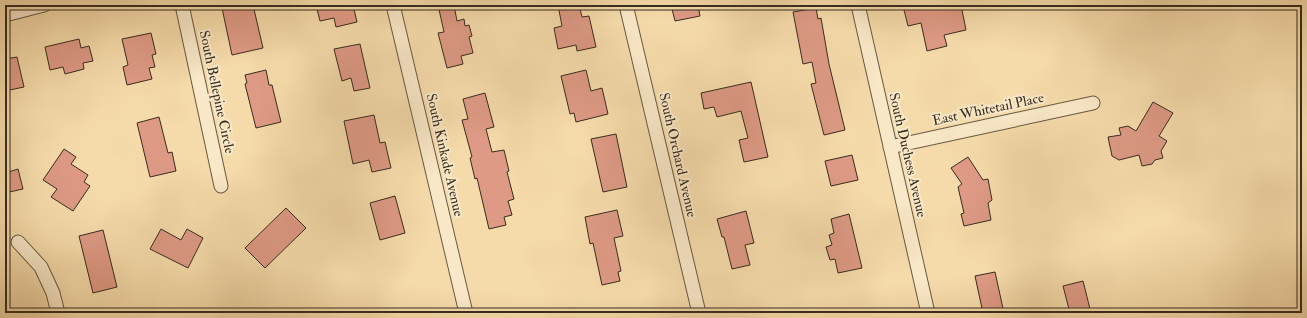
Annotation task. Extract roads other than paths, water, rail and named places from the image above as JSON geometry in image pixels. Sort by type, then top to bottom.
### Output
[{"type":"street","points":[[5,15],[44,5]]},
{"type":"street","name":"South Bellepine Circle","points":[[182,5],[221,186]]},
{"type":"street","name":"South Kinkade Avenue","points":[[393,5],[466,313]]},
{"type":"street","name":"South Orchard Avenue","points":[[626,5],[699,313]]},
{"type":"street","name":"South Duchess Avenue","points":[[858,5],[928,313]]},
{"type":"street","name":"East Whitetail Place","points":[[890,147],[1093,102]]},
{"type":"street","points":[[18,242],[41,267],[53,293],[58,313]]}]
